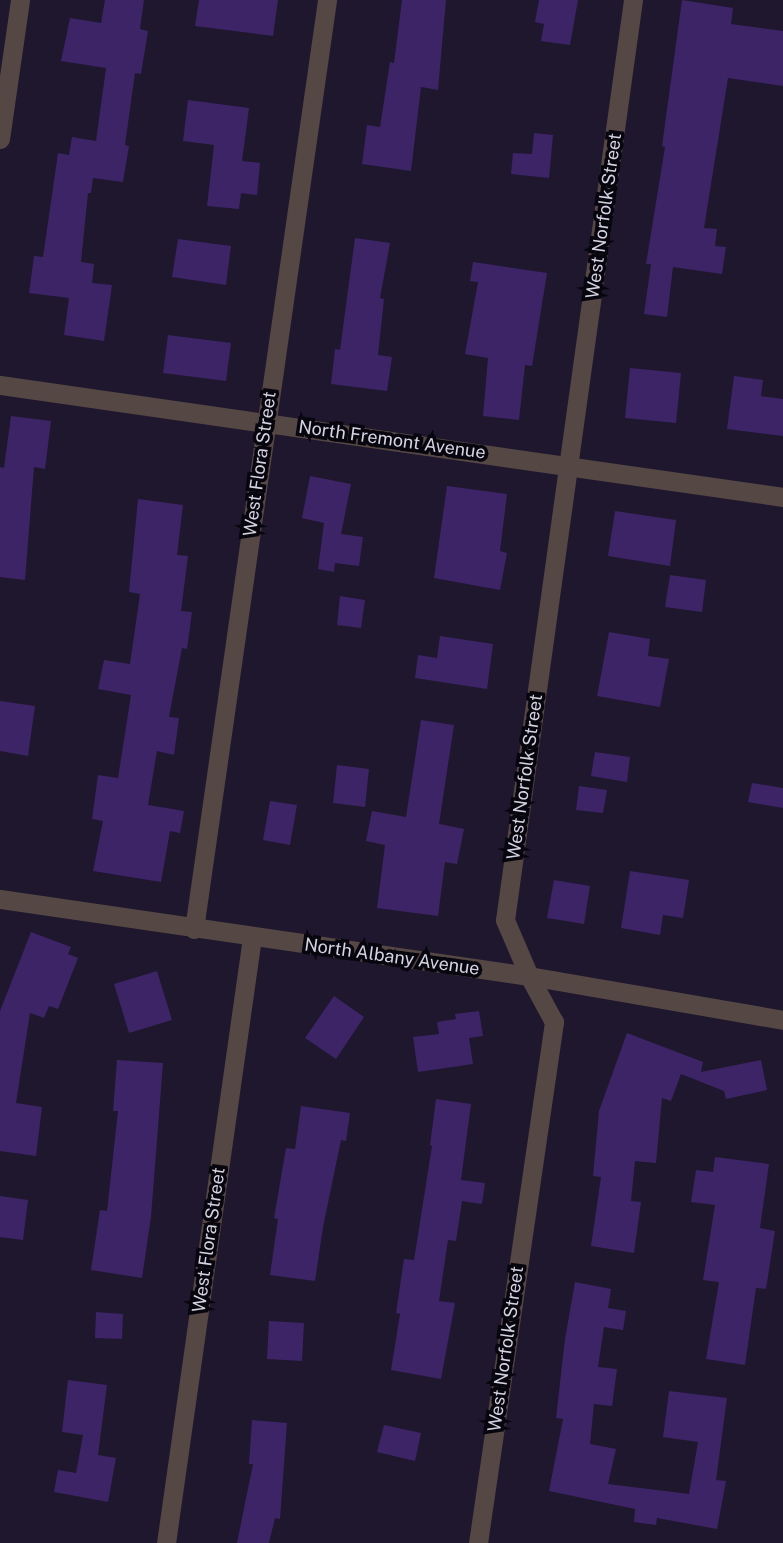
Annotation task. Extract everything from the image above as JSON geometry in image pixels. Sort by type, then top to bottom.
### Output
[{"type":"street","points":[[0,138],[20,0]]},
{"type":"street","name":"West Flora Street","points":[[194,929],[327,0]]},
{"type":"street","name":"West Norfolk Street","points":[[478,1543],[554,1022],[529,976],[505,920],[633,0]]},
{"type":"street","name":"North Fremont Avenue","points":[[0,385],[783,496]]},
{"type":"street","name":"North Albany Avenue","points":[[0,899],[529,976],[783,1020]]},
{"type":"street","name":"West Flora Street","points":[[166,1543],[252,937]]},
{"type":"building","points":[[105,0],[144,0],[140,29],[148,31],[141,74],[135,73],[123,182],[93,178],[91,193],[88,193],[81,262],[94,264],[92,283],[112,285],[104,341],[64,335],[69,298],[29,293],[34,256],[43,257],[58,153],[69,155],[72,137],[96,141],[106,68],[61,61],[70,18],[101,23]]},
{"type":"building","points":[[199,0],[278,0],[273,36],[195,26]]},
{"type":"building","points":[[402,0],[446,0],[438,90],[421,87],[411,171],[362,164],[367,125],[380,127],[390,62],[394,63]]},
{"type":"building","points":[[539,0],[578,0],[570,45],[541,41],[544,24],[535,22]]},
{"type":"building","points":[[682,0],[733,8],[731,24],[783,31],[783,86],[728,78],[704,228],[717,229],[715,246],[726,247],[722,274],[673,267],[667,317],[644,314],[651,264],[646,264],[665,147],[662,146]]},
{"type":"building","points":[[188,100],[249,108],[242,161],[260,163],[257,195],[241,193],[239,209],[207,206],[214,145],[183,141]]},
{"type":"building","points":[[534,133],[553,135],[549,178],[511,174],[513,153],[532,154]]},
{"type":"building","points":[[355,238],[390,243],[380,298],[384,299],[378,355],[392,357],[387,391],[331,384],[335,349],[340,350]]},
{"type":"building","points":[[178,239],[231,246],[226,285],[172,277]]},
{"type":"building","points":[[473,262],[547,273],[532,366],[525,365],[519,420],[483,416],[488,358],[465,354],[478,282],[470,281]]},
{"type":"building","points":[[168,335],[231,343],[226,381],[163,373]]},
{"type":"building","points":[[630,368],[681,373],[676,423],[625,418]]},
{"type":"building","points":[[734,376],[763,380],[761,396],[783,399],[783,436],[727,429]]},
{"type":"building","points":[[11,416],[51,421],[45,469],[34,467],[25,580],[0,577],[0,467],[4,468]]},
{"type":"building","points":[[310,476],[351,484],[341,534],[363,537],[359,566],[335,563],[334,572],[318,569],[324,523],[302,518]]},
{"type":"building","points":[[447,486],[507,494],[500,551],[507,553],[500,590],[434,578]]},
{"type":"building","points":[[138,499],[183,505],[177,555],[188,556],[181,611],[192,612],[187,649],[182,648],[169,717],[179,718],[174,755],[157,751],[148,805],[184,811],[180,833],[170,831],[161,882],[93,871],[103,821],[92,819],[98,775],[118,778],[131,695],[98,689],[104,660],[130,664],[140,594],[129,592]]},
{"type":"building","points":[[615,511],[676,520],[670,566],[608,556]]},
{"type":"building","points":[[670,575],[706,580],[702,612],[665,607]]},
{"type":"building","points":[[340,596],[365,600],[361,628],[337,625]]},
{"type":"building","points":[[609,632],[650,639],[648,656],[669,659],[660,707],[597,696]]},
{"type":"building","points":[[440,636],[493,644],[487,689],[415,678],[418,655],[437,658]]},
{"type":"building","points":[[0,701],[35,706],[28,756],[0,751]]},
{"type":"building","points":[[421,720],[454,725],[439,824],[464,829],[457,864],[445,862],[438,916],[377,908],[385,845],[366,841],[372,811],[406,817]]},
{"type":"building","points":[[595,752],[630,757],[627,782],[591,776]]},
{"type":"building","points":[[337,765],[369,769],[365,807],[333,803]]},
{"type":"building","points":[[752,783],[783,788],[783,808],[748,802]]},
{"type":"building","points":[[579,786],[607,790],[603,813],[576,810]]},
{"type":"building","points":[[270,801],[297,805],[290,845],[263,840]]},
{"type":"building","points":[[630,871],[689,880],[683,918],[663,915],[660,935],[621,928]]},
{"type":"building","points":[[554,880],[590,886],[584,924],[547,918]]},
{"type":"building","points":[[31,932],[71,947],[68,954],[78,958],[58,1009],[49,1006],[44,1018],[30,1013],[16,1103],[42,1107],[36,1156],[0,1151],[0,1011]]},
{"type":"building","points":[[157,971],[172,1020],[129,1033],[114,984]]},
{"type":"building","points":[[334,996],[364,1017],[336,1059],[305,1038]]},
{"type":"building","points":[[479,1011],[483,1036],[469,1038],[473,1064],[418,1072],[413,1037],[439,1034],[437,1022],[456,1019],[455,1014]]},
{"type":"building","points":[[627,1033],[703,1062],[701,1072],[761,1060],[767,1090],[726,1099],[724,1091],[681,1074],[671,1101],[662,1098],[656,1163],[635,1161],[631,1201],[641,1202],[634,1253],[591,1246],[601,1177],[593,1176],[599,1111]]},
{"type":"building","points":[[117,1060],[163,1063],[151,1217],[142,1278],[91,1270],[100,1210],[107,1211],[118,1111],[113,1111]]},
{"type":"building","points":[[436,1099],[471,1104],[461,1180],[485,1183],[482,1204],[462,1201],[456,1241],[448,1240],[439,1301],[455,1303],[441,1379],[391,1370],[400,1314],[396,1313],[404,1259],[414,1260],[432,1146]]},
{"type":"building","points":[[301,1106],[350,1113],[346,1141],[341,1140],[315,1281],[270,1275],[278,1219],[274,1218],[286,1148],[295,1149]]},
{"type":"building","points":[[715,1157],[769,1164],[760,1228],[775,1231],[766,1289],[756,1288],[745,1365],[706,1359],[719,1282],[703,1280],[715,1205],[691,1202],[696,1170],[713,1172]]},
{"type":"building","points":[[0,1196],[28,1200],[23,1240],[0,1237]]},
{"type":"building","points":[[575,1282],[611,1289],[608,1308],[626,1311],[623,1330],[604,1327],[598,1367],[617,1369],[612,1406],[594,1404],[590,1444],[616,1449],[608,1484],[689,1494],[698,1442],[663,1437],[669,1391],[727,1398],[716,1480],[726,1481],[717,1529],[657,1518],[656,1525],[634,1522],[635,1509],[549,1491],[563,1419],[556,1418]]},
{"type":"building","points":[[96,1312],[123,1314],[122,1339],[95,1338]]},
{"type":"building","points":[[269,1321],[304,1323],[302,1361],[267,1359]]},
{"type":"building","points":[[68,1380],[107,1385],[98,1455],[116,1458],[108,1502],[54,1492],[58,1470],[76,1473],[83,1435],[62,1432]]},
{"type":"building","points":[[252,1420],[287,1423],[280,1519],[275,1518],[269,1543],[237,1543],[253,1464],[249,1464]]},
{"type":"building","points":[[384,1425],[421,1433],[415,1461],[377,1452]]}]
